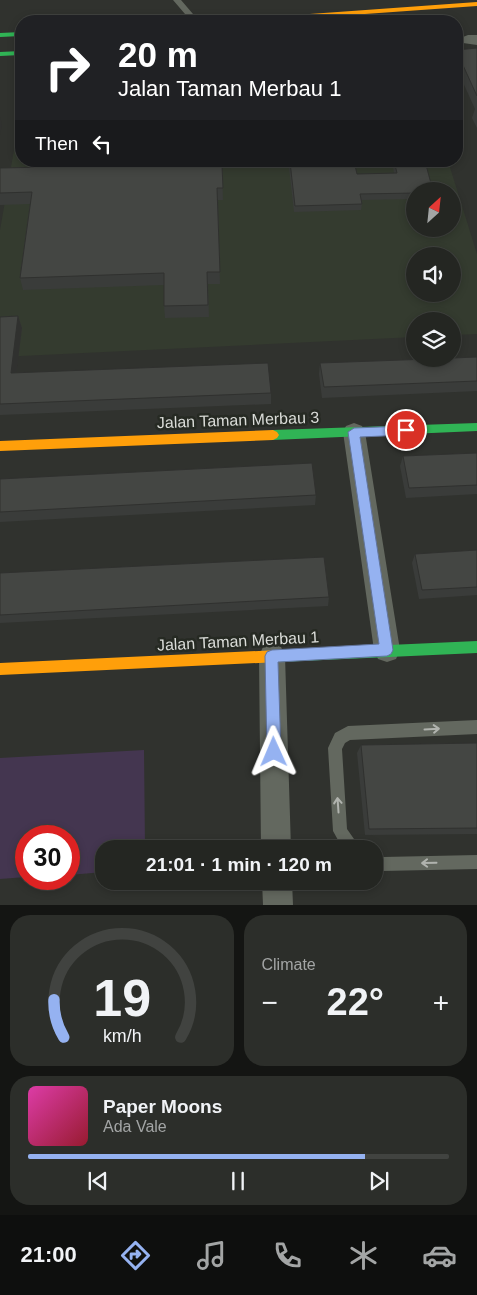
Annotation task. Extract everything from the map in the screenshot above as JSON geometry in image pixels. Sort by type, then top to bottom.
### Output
[{"type":"street","points":[[323,15],[477,4]]},
{"type":"street","points":[[0,35],[15,34]]},
{"type":"street","points":[[0,54],[15,53]]},
{"type":"street","name":"Jalan Taman Merbau 3","points":[[0,446],[477,427]]},
{"type":"street","points":[[354,432],[387,650]]},
{"type":"street","name":"Jalan Taman Merbau 1","points":[[0,669],[477,647]]},
{"type":"street","points":[[272,656],[276,840]]},
{"type":"street","points":[[277,890],[278,905]]},
{"type":"lane","points":[[177,0],[190,15]]},
{"type":"lane","points":[[346,840],[340,831],[335,748],[340,738],[348,733],[477,727]]},
{"type":"lane","points":[[383,864],[477,862]]},
{"type":"shaded area","points":[[15,144],[15,167],[450,167],[455,182],[406,182],[406,238],[461,238],[461,203],[477,254],[477,334],[461,335],[461,312],[406,312],[406,337],[0,357],[0,230]]},
{"type":"shaded area","points":[[144,750],[145,840],[95,840],[95,873],[80,874],[80,825],[15,825],[15,878],[0,879],[0,758]]},
{"type":"building","points":[[477,48],[477,96],[463,65],[463,49]]},
{"type":"building","points":[[222,167],[223,188],[217,188],[220,272],[207,272],[208,305],[164,306],[164,273],[20,278],[32,192],[0,193],[0,168]]},
{"type":"building","points":[[291,167],[355,167],[357,174],[397,173],[396,167],[427,167],[431,182],[406,182],[406,193],[360,194],[362,204],[295,206]]},
{"type":"building","points":[[18,316],[11,373],[268,363],[271,393],[0,404],[0,317]]},
{"type":"building","points":[[477,357],[477,381],[324,387],[320,363],[406,360],[406,367],[461,367],[461,358]]},
{"type":"building","points":[[477,453],[477,485],[409,488],[403,456]]},
{"type":"building","points":[[312,463],[316,495],[0,512],[0,479]]},
{"type":"building","points":[[477,550],[477,587],[422,590],[415,554]]},
{"type":"building","points":[[324,557],[329,597],[0,615],[0,573]]},
{"type":"building","points":[[477,743],[477,828],[369,829],[361,745]]},
{"type":"traffic: fast","points":[[0,35],[15,34]]},
{"type":"traffic: fast","points":[[0,54],[15,53]]},
{"type":"traffic: fast","points":[[273,435],[477,427]]},
{"type":"traffic: fast","points":[[279,656],[477,647]]},
{"type":"traffic: slow","points":[[323,15],[477,4]]},
{"type":"traffic: slow","points":[[0,446],[273,435]]},
{"type":"traffic: slow","points":[[0,669],[279,656]]},
{"type":"route","points":[[274,752],[272,656],[387,650],[354,432],[406,430]]}]
